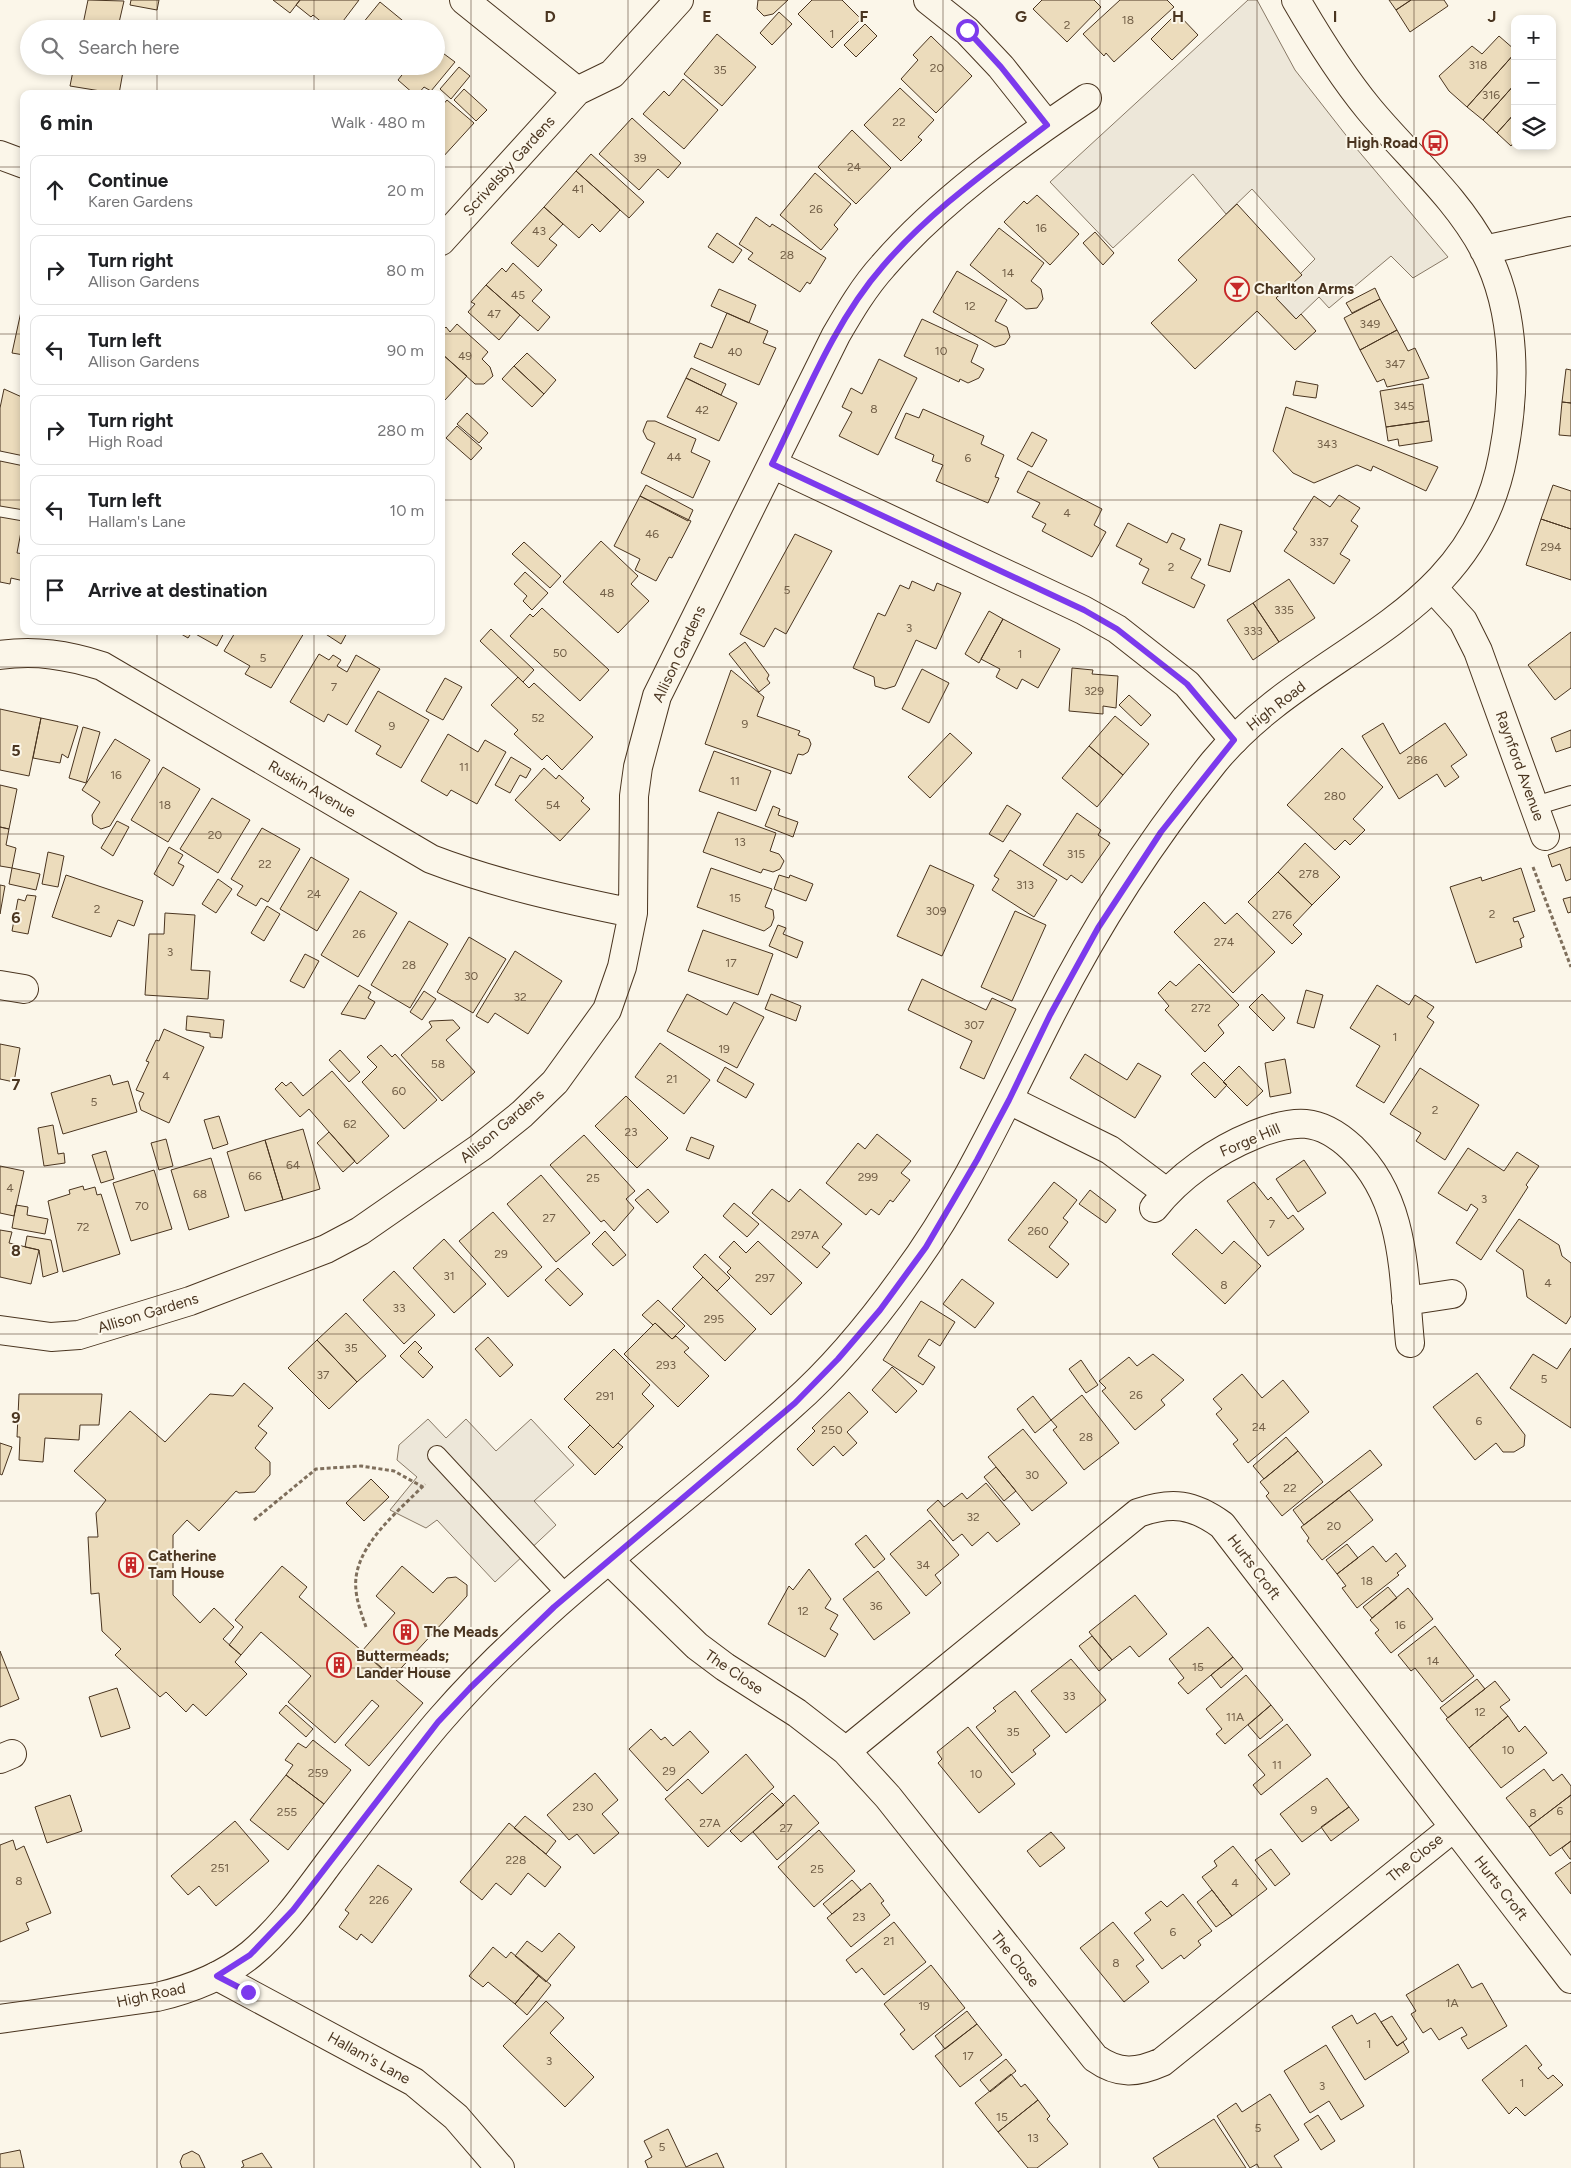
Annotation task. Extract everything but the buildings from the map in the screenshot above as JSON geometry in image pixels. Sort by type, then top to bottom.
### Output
[{"type":"street","points":[[464,0],[577,91]]},
{"type":"street","name":"Scrivelsby Gardens","points":[[445,237],[577,91],[612,74],[679,0]]},
{"type":"street","points":[[928,0],[967,30],[1001,67],[1047,125]]},
{"type":"street","name":"High Road","points":[[0,2019],[157,1997],[182,1991],[217,1976],[250,1955],[270,1935],[304,1897],[438,1722],[470,1688],[567,1596],[795,1403],[838,1359],[880,1310],[926,1247],[977,1160],[1089,942],[1161,832],[1234,740],[1264,714],[1381,630],[1434,589],[1478,532],[1489,507],[1502,464],[1509,419],[1512,373],[1508,328],[1500,289],[1484,250],[1450,199],[1365,104],[1325,49],[1296,0]]},
{"type":"street","name":"Allison Gardens","points":[[0,1330],[50,1337],[79,1335],[190,1301],[326,1249],[360,1231],[480,1147],[522,1114],[555,1082],[607,1010],[622,967],[633,913],[634,796],[638,767],[657,696],[836,335],[860,295],[882,266],[913,233],[946,203],[1047,125],[1087,98]]},
{"type":"street","points":[[0,155],[20,162]]},
{"type":"street","points":[[1484,250],[1571,231]]},
{"type":"street","points":[[772,464],[1084,610],[1117,629],[1187,684],[1234,740]]},
{"type":"street","name":"Raynford Avenue","points":[[1434,589],[1463,621],[1478,651],[1545,836]]},
{"type":"street","name":"Ruskin Avenue","points":[[0,656],[19,652],[50,653],[102,666],[430,858],[460,870],[532,892],[633,913]]},
{"type":"street","name":"Forge Hill","points":[[1009,1100],[1110,1150],[1160,1200],[1213,1156],[1266,1130],[1284,1125],[1310,1123],[1328,1130],[1362,1158],[1385,1192],[1398,1232],[1410,1343]]},
{"type":"street","points":[[1406,1301],[1452,1294]]},
{"type":"street","name":"Hurts Croft","points":[[846,1751],[1138,1514],[1154,1508],[1187,1506],[1208,1515],[1222,1525],[1453,1828],[1571,1979]]},
{"type":"street","name":"The Close","points":[[609,1560],[697,1646],[724,1667],[796,1713],[846,1751],[888,1797],[1095,2058],[1117,2070],[1141,2071],[1162,2062],[1453,1828]]},
{"type":"street","name":"Hallam's Lane","points":[[217,1976],[414,2082],[456,2117],[500,2168]]},
{"type":"lane","points":[[1535,806],[1571,795]]},
{"type":"lane","points":[[441,1459],[567,1596]]},
{"type":"path","name":"Raynford Avenue","points":[[1545,836],[1524,843],[1571,967]]},
{"type":"path","points":[[366,1627],[356,1589],[357,1567],[374,1536],[422,1487],[441,1459]]},
{"type":"path","points":[[254,1520],[316,1469],[361,1466],[394,1471],[422,1487]]},
{"type":"shaded area","points":[[1248,0],[1257,0],[1295,70],[1356,148],[1448,257],[1413,278],[1391,256],[1329,308],[1319,297],[1296,319],[1276,298],[1315,259],[1252,189],[1226,214],[1193,174],[1113,248],[1050,182]]},
{"type":"shaded area","points":[[428,1419],[446,1438],[466,1419],[496,1451],[531,1419],[574,1465],[534,1501],[556,1525],[495,1582],[437,1520],[426,1528],[390,1510],[417,1477],[397,1460],[399,1445]]},
{"type":"place","name":"High Road","points":[[1435,143]]},
{"type":"place","name":"Charlton Arms","points":[[1237,289]]},
{"type":"place","name":"Catherine Tam House","points":[[131,1565]]},
{"type":"place","name":"The Meads","points":[[406,1632]]},
{"type":"place","name":"Buttermeads; Lander House","points":[[339,1665]]},
{"type":"route","points":[[248,1992],[217,1976],[250,1955],[304,1897],[449,1710],[554,1607],[795,1403],[838,1359],[880,1310],[926,1247],[977,1160],[1089,942],[1161,832],[1218,757],[1234,740],[1187,684],[1147,650],[1117,629],[1084,610],[772,464],[836,335],[860,295],[882,266],[913,233],[946,203],[1047,125],[1001,67],[967,30]]}]
